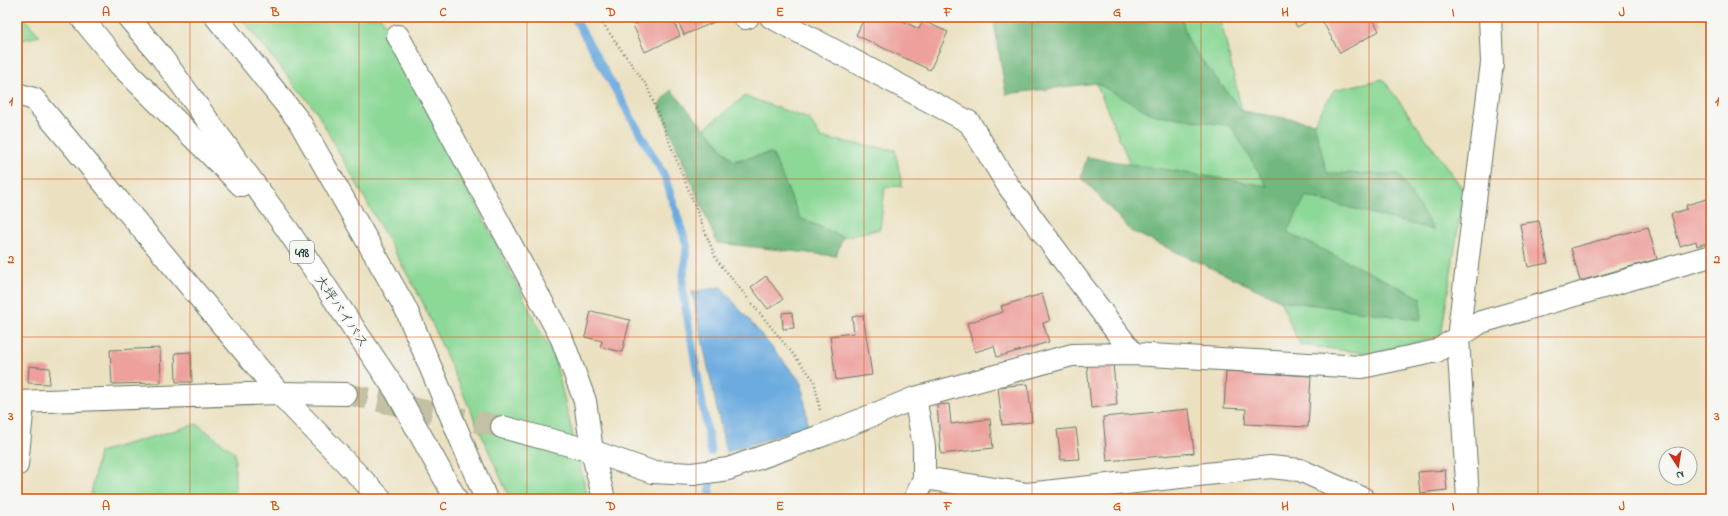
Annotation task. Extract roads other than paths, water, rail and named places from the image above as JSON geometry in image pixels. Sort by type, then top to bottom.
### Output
[{"type":"main road","points":[[81,17],[120,65],[286,229]]},
{"type":"main road","name":"大坪バイパス","points":[[128,17],[160,55],[286,229],[396,391],[456,499]]},
{"type":"main road","points":[[216,17],[299,121],[406,309],[486,499]]},
{"type":"main road","points":[[771,17],[969,122],[1009,188],[1133,354]]},
{"type":"main road","points":[[1468,499],[1458,338],[1492,63],[1490,17]]},
{"type":"main road","points":[[398,36],[562,339],[585,401],[592,451],[604,499]]},
{"type":"main road","points":[[17,94],[34,99],[279,393],[381,499]]},
{"type":"main road","points":[[502,427],[592,451],[652,472],[693,474],[728,469],[826,434],[915,398],[1072,355],[1133,354],[1362,367],[1437,351],[1481,322],[1711,256]]},
{"type":"main road","points":[[17,465],[20,402],[279,393],[346,394]]},
{"type":"main road","points":[[915,398],[924,446],[924,478],[915,499]]},
{"type":"main road","points":[[924,478],[1027,494],[1270,467],[1300,470],[1364,499]]},
{"type":"water","points":[[721,287],[802,383],[808,426],[726,452],[692,292]]},
{"type":"waterway","points":[[574,17],[665,177],[687,246],[682,287],[711,452]]},
{"type":"waterway","points":[[710,485],[710,499]]},
{"type":"tunnel","points":[[346,394],[502,427]]}]
